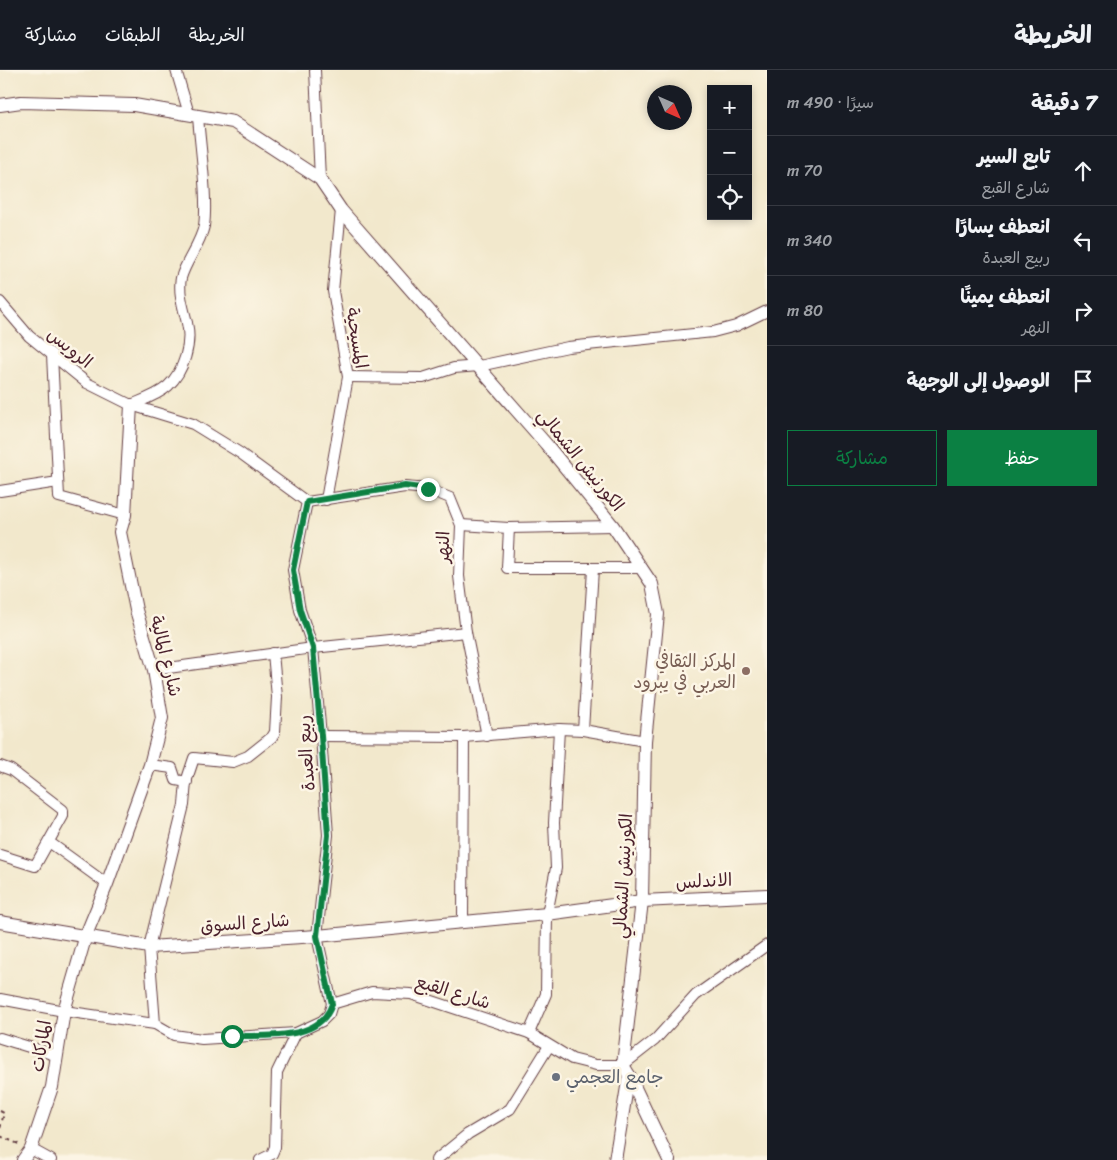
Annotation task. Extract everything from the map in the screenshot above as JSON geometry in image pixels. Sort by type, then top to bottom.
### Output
[{"type":"street","points":[[131,405],[168,386],[175,378],[188,351],[189,332],[180,293],[181,280],[199,243],[204,226],[204,209],[194,115],[176,70]]},
{"type":"street","points":[[315,70],[320,178]]},
{"type":"street","name":"الكورنيش الشمالي","points":[[0,106],[21,102],[134,105],[233,122],[320,178],[342,210],[479,366],[613,526],[652,584],[658,614],[646,742],[642,901],[626,1070],[615,1160]]},
{"type":"street","name":"المسيحية","points":[[326,500],[348,377],[333,291],[342,210]]},
{"type":"street","name":"الرويس","points":[[0,302],[29,336],[87,383],[131,405]]},
{"type":"street","points":[[348,377],[423,378],[454,368],[479,366],[568,347],[713,332],[736,326],[767,311]]},
{"type":"street","points":[[52,355],[59,497],[125,515]]},
{"type":"street","points":[[131,405],[193,424],[240,453],[307,502]]},
{"type":"street","name":"شارع المالية","points":[[86,935],[107,884],[150,765],[162,718],[154,670],[136,610],[120,532],[125,515],[131,405]]},
{"type":"street","points":[[0,491],[58,482]]},
{"type":"street","name":"النهر","points":[[307,502],[405,486],[428,489],[450,498],[461,525],[459,576],[466,632],[487,736]]},
{"type":"street","name":"ربيع العبدة","points":[[307,502],[293,570],[300,610],[313,648],[321,736],[328,835],[317,936],[332,1004]]},
{"type":"street","points":[[461,525],[508,528],[613,526]]},
{"type":"street","points":[[508,528],[507,568],[642,568]]},
{"type":"street","points":[[583,730],[593,569]]},
{"type":"street","points":[[154,670],[313,648],[466,632]]},
{"type":"street","points":[[155,1024],[149,947],[184,805],[186,782],[194,758],[233,762],[248,756],[272,738],[275,732],[277,698],[273,653]]},
{"type":"street","points":[[321,736],[464,738],[559,729],[583,730],[646,742]]},
{"type":"street","points":[[529,1033],[546,994],[547,914],[556,868],[554,822],[559,729]]},
{"type":"street","points":[[463,921],[464,738]]},
{"type":"street","points":[[150,765],[172,768],[176,780],[186,782]]},
{"type":"street","points":[[0,766],[11,770],[63,810],[63,816],[35,866],[0,855]]},
{"type":"street","points":[[49,842],[107,884]]},
{"type":"street","name":"الاندلس","points":[[642,901],[767,895]]},
{"type":"street","name":"شارع السوق","points":[[0,922],[149,947],[317,936],[547,914],[642,901]]},
{"type":"street","name":"الماركات","points":[[23,1160],[31,1149],[52,1087],[55,1055],[64,1012],[86,935]]},
{"type":"street","points":[[669,1160],[626,1070],[696,995],[767,945]]},
{"type":"street","name":"شارع القبع","points":[[332,1004],[372,992],[410,994],[529,1033],[572,1059],[626,1070]]},
{"type":"street","points":[[0,999],[64,1012],[155,1024],[174,1035],[202,1039],[296,1033],[322,1021],[329,1014],[332,1004]]},
{"type":"street","points":[[260,1160],[272,1154],[275,1147],[276,1072],[296,1033]]},
{"type":"street","points":[[0,1038],[55,1055]]},
{"type":"street","points":[[436,1160],[468,1134],[510,1109],[549,1046]]},
{"type":"street","points":[[31,1149],[50,1160]]},
{"type":"path","points":[[0,1111],[4,1112],[0,1129]]},
{"type":"path","points":[[0,1136],[31,1149]]},
{"type":"place","name":"المركز الثقافي العربي في يبرود","points":[[746,671]]},
{"type":"place","name":"جامع العجمي","points":[[556,1077]]},
{"type":"route","points":[[232,1036],[296,1033],[322,1021],[329,1014],[332,1004],[317,936],[328,835],[321,736],[313,648],[300,610],[293,570],[307,502],[405,486],[428,489]]}]
